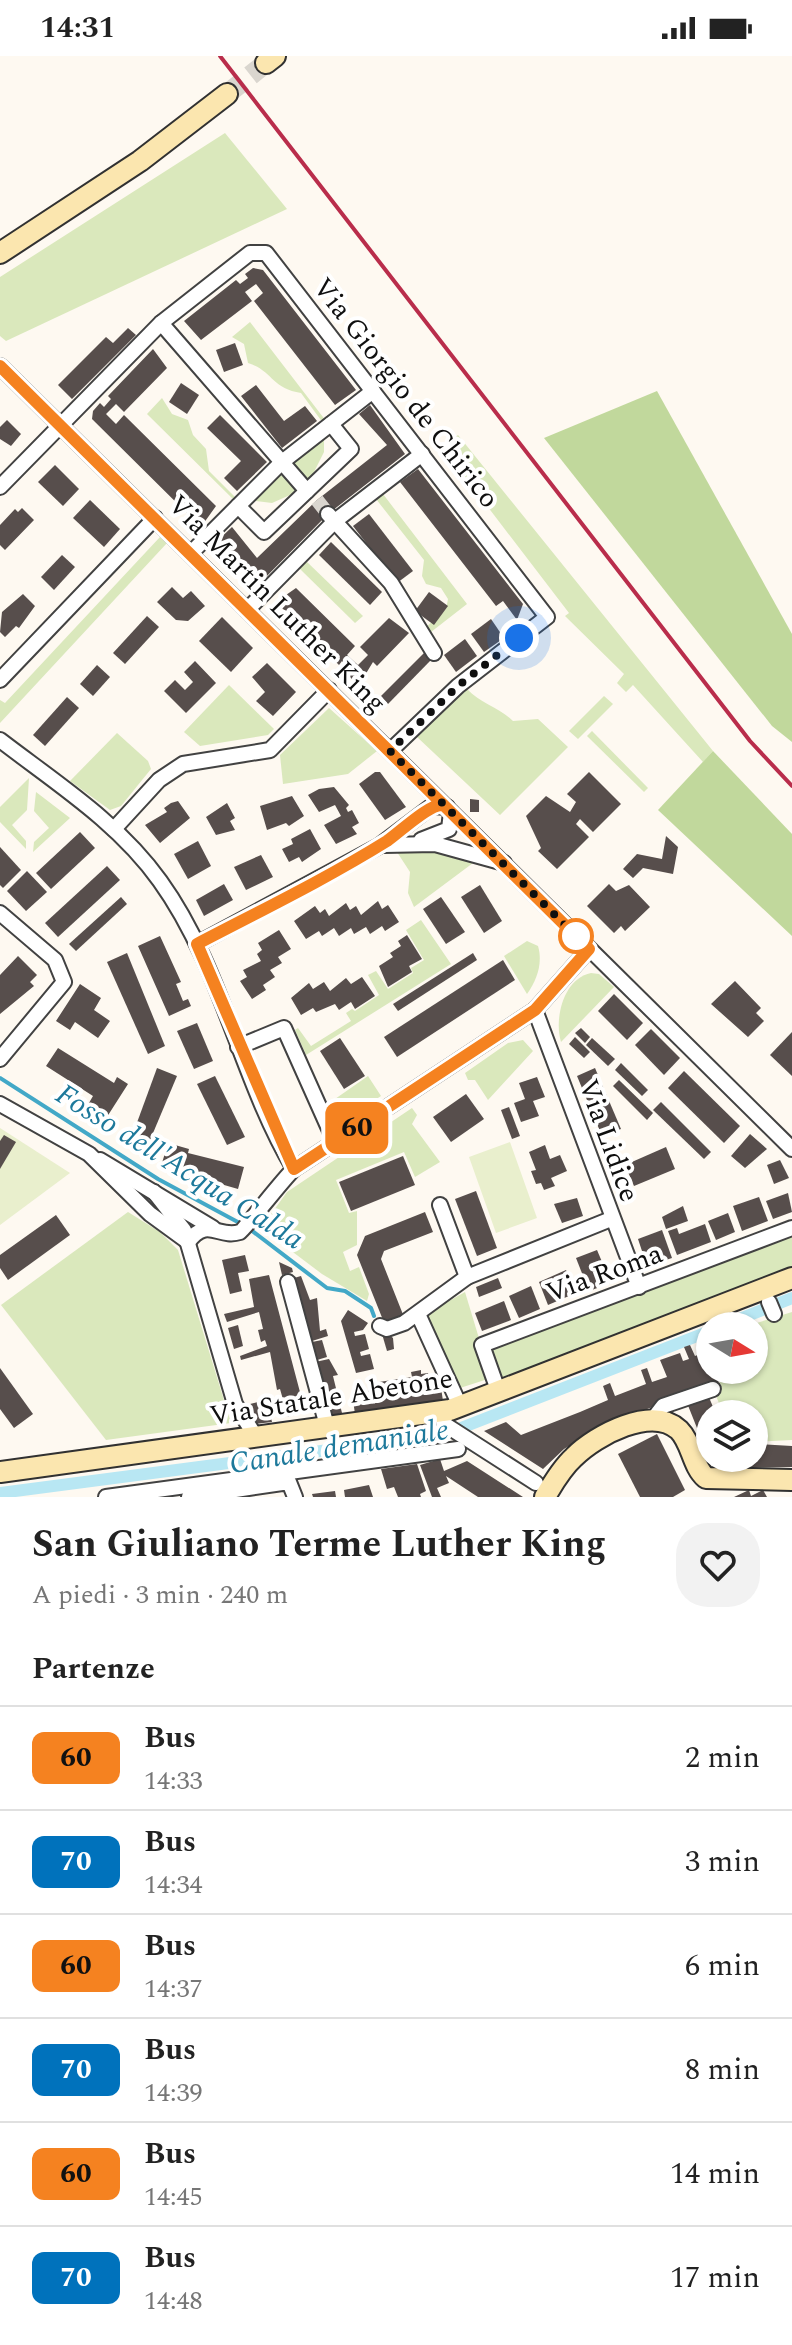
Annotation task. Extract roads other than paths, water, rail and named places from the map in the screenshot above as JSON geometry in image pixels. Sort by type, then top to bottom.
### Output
[{"type":"main road","points":[[0,253],[140,161],[227,94]]},
{"type":"main road","name":"Via Statale Abetone","points":[[0,1472],[460,1406],[792,1278]]},
{"type":"main road","points":[[540,1490],[587,1447],[612,1433],[653,1419],[680,1431],[706,1478],[792,1480]]},
{"type":"street","name":"Via Giorgio de Chirico","points":[[0,487],[161,323],[250,253],[261,251],[270,256],[547,617],[458,686],[390,751]]},
{"type":"street","points":[[161,323],[307,491]]},
{"type":"street","name":"Via Martin Luther King","points":[[0,366],[792,1149]]},
{"type":"street","points":[[191,553],[282,462],[373,391]]},
{"type":"street","points":[[238,506],[264,532],[351,449],[331,424]]},
{"type":"street","points":[[247,610],[332,518],[422,454]]},
{"type":"street","points":[[0,680],[155,518]]},
{"type":"street","points":[[332,518],[391,583],[434,653]]},
{"type":"street","points":[[114,829],[159,780],[183,764],[270,750],[329,690]]},
{"type":"street","points":[[0,740],[114,829],[158,878],[197,944],[238,1047],[294,1169]]},
{"type":"street","points":[[428,788],[424,829],[432,835]]},
{"type":"street","points":[[197,944],[379,846],[437,805],[449,810],[449,829],[417,842],[379,846]]},
{"type":"street","points":[[417,842],[506,863]]},
{"type":"street","points":[[0,913],[55,960],[64,982],[0,1059]]},
{"type":"street","points":[[188,1242],[201,1230],[246,1226],[273,1189],[294,1169],[535,1010],[589,949]]},
{"type":"street","name":"Via Lidice","points":[[535,1010],[639,1287]]},
{"type":"street","points":[[238,1047],[284,1028],[335,1142]]},
{"type":"street","points":[[0,1104],[213,1228]]},
{"type":"street","points":[[89,1154],[150,1214],[188,1242]]},
{"type":"street","points":[[154,1192],[179,1222],[188,1242],[235,1404],[235,1428],[229,1440]]},
{"type":"street","points":[[440,1205],[467,1277]]},
{"type":"street","points":[[380,1326],[387,1329],[418,1314],[467,1277],[611,1219]]},
{"type":"street","name":"Via Roma","points":[[499,1393],[482,1345],[792,1228]]},
{"type":"street","points":[[288,1282],[327,1426]]},
{"type":"street","points":[[418,1314],[460,1406]]},
{"type":"street","points":[[653,1419],[663,1406],[713,1389]]},
{"type":"street","points":[[235,1404],[256,1437]]},
{"type":"street","points":[[444,1422],[461,1444],[540,1490]]},
{"type":"street","points":[[106,1497],[438,1452],[461,1444]]},
{"type":"street","points":[[200,1496],[289,1482],[295,1497]]},
{"type":"waterway","name":"Fosso dell'Acqua Calda","points":[[0,1078],[158,1179],[247,1227],[327,1288],[345,1291],[371,1308],[374,1316]]},
{"type":"waterway","name":"Canale demaniale","points":[[757,1312],[792,1298]]},
{"type":"waterway","name":"Canale demaniale","points":[[0,1493],[443,1435],[696,1336]]},
{"type":"tunnel","points":[[227,94],[266,63]]},
{"type":"tunnel","points":[[317,500],[328,514]]},
{"type":"railway","points":[[220,56],[750,741],[792,786]]}]
